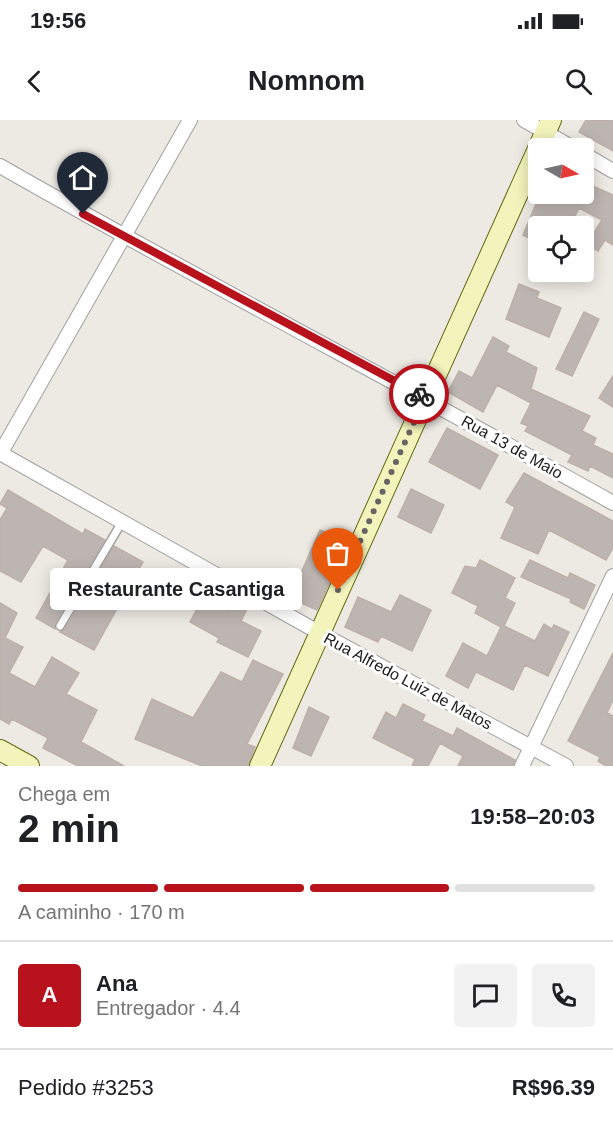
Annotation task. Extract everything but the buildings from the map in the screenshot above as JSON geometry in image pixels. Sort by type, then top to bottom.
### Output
[{"type":"main road","points":[[260,766],[318,632],[548,126]]},
{"type":"main road","points":[[0,750],[29,766]]},
{"type":"street","points":[[0,454],[190,120]]},
{"type":"street","points":[[524,120],[548,126],[562,138]]},
{"type":"street","points":[[594,160],[613,171]]},
{"type":"street","name":"Rua 13 de Maio","points":[[0,166],[124,237],[425,398],[613,503]]},
{"type":"street","name":"Rua Alfredo Luiz de Matos","points":[[0,454],[318,632],[566,766]]},
{"type":"street","points":[[522,766],[613,576]]},
{"type":"lane","points":[[60,626],[122,522]]},
{"type":"way so far","points":[[338,590],[425,398],[419,394]]},
{"type":"place","name":"Restaurante Casantiga","points":[[338,590]]},
{"type":"route","points":[[83,214],[419,394]]}]
